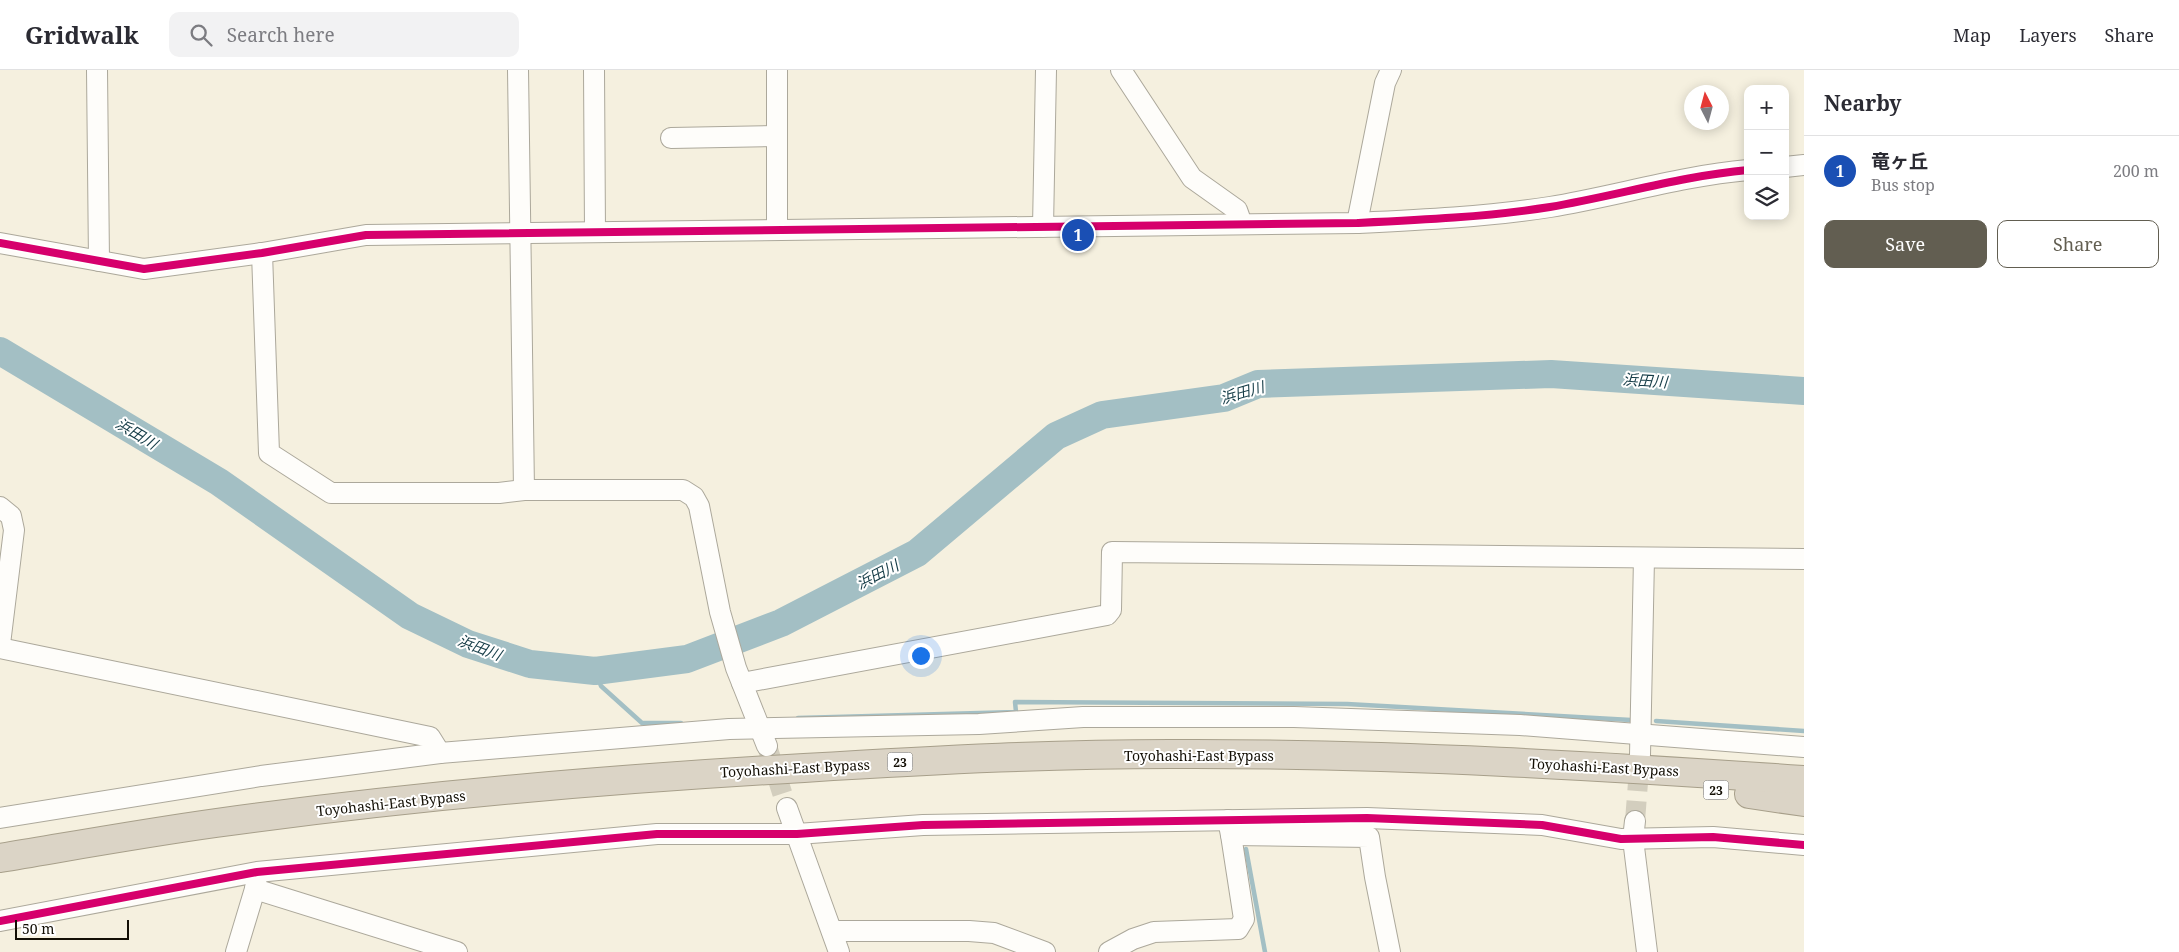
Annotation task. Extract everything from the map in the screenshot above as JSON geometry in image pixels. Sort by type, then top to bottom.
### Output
[{"type":"highway","name":"Toyohashi-East Bypass","points":[[0,858],[214,824],[368,804],[669,776],[938,760],[1193,754],[1635,762],[1664,770],[1804,780]]},
{"type":"highway","name":"23","points":[[1635,762],[1687,787],[1804,802]]},
{"type":"highway","name":"23","points":[[1664,770],[1804,773]]},
{"type":"street","points":[[97,70],[98,261]]},
{"type":"street","points":[[518,70],[524,490]]},
{"type":"street","points":[[594,70],[595,232]]},
{"type":"street","points":[[777,70],[777,230]]},
{"type":"street","points":[[1044,227],[1046,70]]},
{"type":"street","points":[[1120,70],[1192,178],[1236,210],[1242,224]]},
{"type":"street","points":[[1357,223],[1385,83],[1391,70]]},
{"type":"street","points":[[671,138],[777,136]]},
{"type":"street","points":[[1789,166],[1804,165]]},
{"type":"street","points":[[0,243],[144,269],[262,253],[366,235],[1357,223],[1449,218],[1550,207],[1709,174],[1744,170]]},
{"type":"street","points":[[262,253],[269,453],[331,493],[682,490],[694,497],[699,506],[720,612],[739,676],[764,737]]},
{"type":"street","points":[[0,508],[11,516],[14,530],[0,644]]},
{"type":"street","points":[[739,676],[1106,615],[1112,610],[1112,552],[1804,559]]},
{"type":"street","points":[[1635,762],[1641,734],[1644,558]]},
{"type":"street","points":[[0,648],[430,738],[440,753]]},
{"type":"street","points":[[0,818],[261,776],[440,753],[730,729],[764,737],[1083,717],[1294,717],[1520,725],[1804,747]]},
{"type":"street","points":[[787,808],[839,952]]},
{"type":"street","points":[[1230,827],[1367,818],[1542,825],[1621,838],[1634,830],[1804,845]]},
{"type":"street","points":[[0,921],[256,880],[657,834],[797,834],[923,825],[1230,827],[1370,837],[1375,877],[1390,952]]},
{"type":"street","points":[[1109,952],[1133,939],[1154,932],[1238,929],[1244,919],[1230,827]]},
{"type":"street","points":[[1634,830],[1647,952]]},
{"type":"street","points":[[236,952],[256,880]]},
{"type":"street","points":[[256,880],[458,952]]},
{"type":"street","points":[[832,931],[960,931],[994,933],[1044,952]]},
{"type":"waterway","name":"浜田川","points":[[0,351],[219,482],[410,616],[468,644],[530,664],[595,671],[687,659],[781,623],[917,553],[1056,436],[1102,415],[1224,398],[1258,384],[1551,374],[1804,391]]},
{"type":"waterway","points":[[595,671],[601,686],[642,723],[681,723]]},
{"type":"waterway","points":[[798,718],[1016,712],[1015,702],[1347,704],[1631,720]]},
{"type":"waterway","points":[[1656,721],[1804,731]]},
{"type":"waterway","points":[[1246,849],[1265,952]]},
{"type":"tunnel","points":[[767,746],[787,808]]},
{"type":"tunnel","points":[[1635,821],[1640,757]]},
{"type":"cycle path","points":[[0,243],[144,269],[262,253],[366,235],[1357,223],[1454,218],[1550,207],[1673,181],[1744,170]]},
{"type":"cycle path","points":[[0,921],[257,872],[657,834],[797,834],[923,825],[1367,818],[1542,825],[1621,839],[1713,837],[1804,845]]},
{"type":"place","name":"竜ヶ丘","points":[[1078,235]]}]
